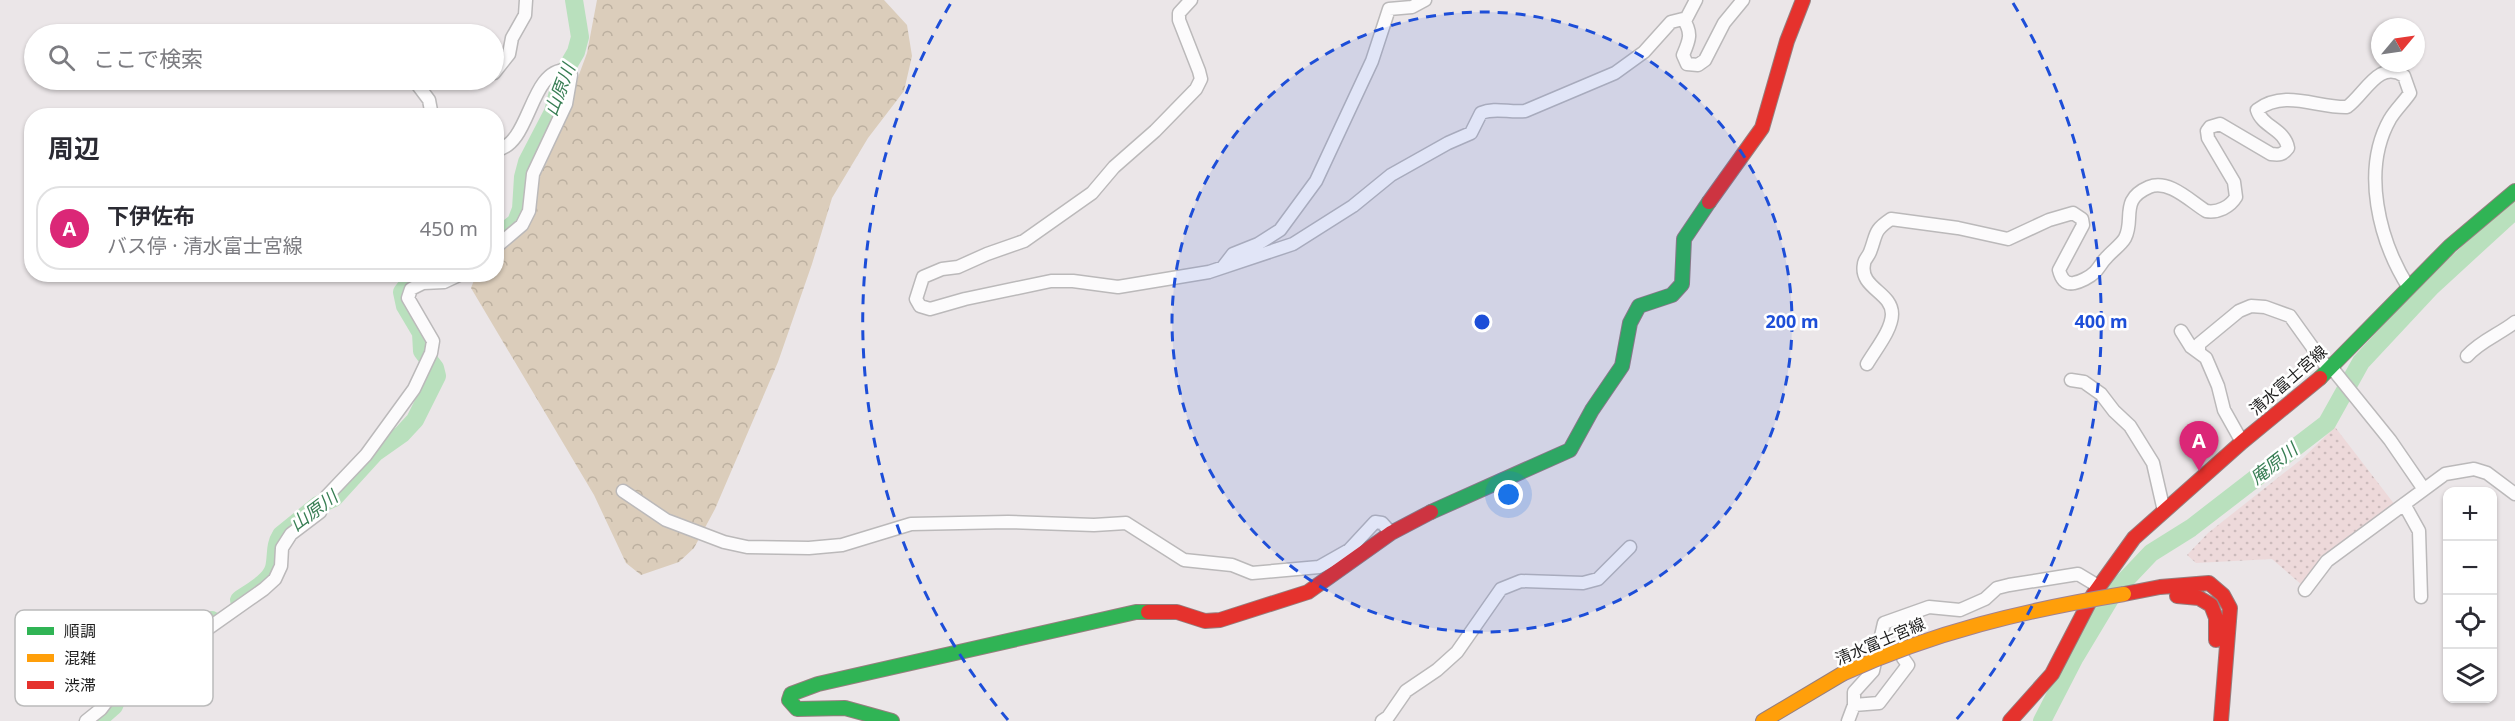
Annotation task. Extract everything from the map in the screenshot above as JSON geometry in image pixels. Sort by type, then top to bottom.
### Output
[{"type":"main road","points":[[892,721],[845,708],[797,709],[789,700],[791,694],[818,684],[1136,612],[1177,612],[1205,621],[1220,620],[1308,592],[1391,533],[1425,515],[1570,450],[1581,435],[1592,410],[1622,366],[1630,323],[1639,306],[1672,295],[1682,284],[1684,239],[1762,128],[1787,41],[1803,0]]},
{"type":"main road","name":"清水富士宮線","points":[[2010,721],[2052,674],[2098,586],[2123,550],[2242,442],[2330,368],[2450,246],[2515,191]]},
{"type":"main road","name":"清水富士宮線","points":[[1763,721],[1842,674],[1900,648],[1983,620],[2160,587],[2209,583],[2223,595],[2230,608],[2221,721]]},
{"type":"main road","name":"清水富士宮線","points":[[2124,594],[2198,596],[2211,604],[2217,615],[2214,688],[2209,721]]},
{"type":"street","points":[[504,60],[509,54],[512,38],[525,15],[526,0]]},
{"type":"street","points":[[1191,0],[1179,13],[1179,20],[1199,70],[1201,79],[1196,89],[1155,131],[1114,167],[1092,193],[1024,241],[958,267],[942,269],[923,277],[916,300],[920,306],[930,309],[964,299],[1051,281],[1118,286],[1209,272],[1293,244],[1353,206],[1391,175],[1448,143],[1471,133],[1481,113],[1490,109],[1510,112],[1525,111],[1616,73],[1644,52],[1671,22],[1683,19],[1690,28],[1690,38],[1683,56],[1687,64],[1698,65],[1705,60],[1724,23],[1743,0]]},
{"type":"street","points":[[1223,267],[1233,254],[1258,244],[1280,230],[1316,181],[1372,61],[1389,9],[1412,7],[1425,0]]},
{"type":"street","points":[[1685,21],[1696,0]]},
{"type":"street","points":[[504,147],[508,146],[520,131],[548,77],[559,70],[566,70],[571,75],[566,104],[533,174],[530,211],[522,225],[504,240]]},
{"type":"street","points":[[1867,364],[1890,324],[1892,311],[1883,296],[1869,285],[1863,270],[1864,262],[1870,252],[1876,230],[1891,219],[1958,228],[2008,239],[2049,220],[2073,213],[2082,219],[2083,225],[2059,270],[2061,277],[2067,283],[2073,284],[2094,274],[2104,259],[2126,237],[2131,203],[2134,197],[2150,187],[2169,186],[2206,212],[2213,212],[2233,202],[2236,196],[2234,182],[2208,138],[2207,131],[2210,127],[2220,124],[2271,154],[2285,153],[2288,148],[2287,141],[2259,117],[2257,110],[2264,105],[2291,99],[2347,107],[2375,78],[2389,70],[2404,76],[2409,93],[2390,120],[2382,139],[2374,188],[2385,242],[2398,271],[2409,288]]},
{"type":"street","points":[[422,90],[429,100],[430,108]]},
{"type":"street","points":[[213,625],[275,579],[281,566],[282,548],[291,534],[320,512],[327,496],[366,455],[414,388],[431,353],[433,341],[408,298],[411,289],[423,283],[444,282]]},
{"type":"street","points":[[2199,352],[2199,344],[2209,335],[2239,311],[2251,306],[2290,316],[2390,440],[2423,488]]},
{"type":"street","points":[[2467,356],[2515,321]]},
{"type":"street","points":[[2181,331],[2191,347],[2199,352],[2210,367],[2224,410],[2242,442]]},
{"type":"street","points":[[2071,380],[2084,382],[2101,394],[2130,426],[2153,463],[2164,511]]},
{"type":"street","points":[[2305,590],[2327,561],[2445,474],[2474,469],[2487,472],[2515,494]]},
{"type":"street","points":[[623,492],[666,520],[724,542],[747,548],[809,548],[842,545],[911,524],[1008,522],[1094,525],[1126,523],[1184,560],[1232,565],[1252,573],[1319,567],[1349,550],[1375,522],[1382,523],[1391,533]]},
{"type":"street","points":[[2404,504],[2419,531],[2421,597]]},
{"type":"street","points":[[1382,721],[1388,717],[1406,691],[1437,670],[1457,652],[1501,589],[1521,581],[1582,583],[1598,579],[1630,547]]},
{"type":"street","points":[[1848,721],[1854,705],[1854,692],[1873,670],[1884,623],[1929,607],[1960,609],[1985,599],[1997,588],[2078,573],[2098,586]]},
{"type":"street","points":[[1854,705],[1871,705],[1885,699],[1908,664],[1903,658]]},
{"type":"street","points":[[86,721],[103,706]]},
{"type":"shaded area","points":[[2335,427],[2395,505],[2302,585],[2272,559],[2196,563],[2187,555],[2208,533],[2303,458]]},
{"type":"green space","points":[[597,0],[884,0],[907,25],[912,56],[904,91],[868,138],[832,198],[778,362],[715,509],[694,548],[679,562],[641,575],[626,563],[594,495],[471,288],[473,282],[504,282],[504,227],[546,164],[587,53]]},
{"type":"waterway","name":"山原川","points":[[504,232],[516,222],[521,209],[523,177],[527,162],[553,112],[562,76],[576,52],[580,37],[574,0]]},
{"type":"waterway","name":"庵原川","points":[[2042,721],[2075,657],[2114,592],[2151,553],[2191,528],[2327,423],[2361,362],[2431,287],[2515,210]]},
{"type":"waterway","name":"山原川","points":[[239,600],[259,586],[272,573],[277,543],[281,535],[318,505],[334,498],[375,453],[402,434],[415,420],[437,376],[435,368],[422,351],[421,333],[405,306],[402,292],[411,282]]},
{"type":"waterway","name":"山原川","points":[[97,721],[114,706]]},
{"type":"traffic: fast","points":[[2320,378],[2450,246],[2515,191]]},
{"type":"traffic: fast","points":[[1431,512],[1570,450],[1592,410],[1622,366],[1630,323],[1639,306],[1672,295],[1682,284],[1684,239],[1709,202]]},
{"type":"traffic: fast","points":[[892,721],[845,708],[797,709],[789,700],[791,694],[818,684],[1136,612],[1148,612]]},
{"type":"traffic: slow","points":[[1842,674],[1911,646],[1980,624],[2051,607],[2124,594]]},
{"type":"traffic: slow","points":[[1763,721],[1842,674]]},
{"type":"traffic: jam","points":[[1709,202],[1762,128],[1787,41],[1803,0]]},
{"type":"traffic: jam","points":[[2010,721],[2052,674],[2093,595],[2134,538],[2242,442],[2320,378]]},
{"type":"traffic: jam","points":[[1148,612],[1177,612],[1205,621],[1220,620],[1308,592],[1391,533],[1431,512]]},
{"type":"traffic: jam","points":[[2124,594],[2160,587],[2209,583],[2223,595],[2230,608],[2221,721]]},
{"type":"traffic: jam","points":[[2177,596],[2199,598],[2211,605],[2216,618],[2216,640]]},
{"type":"place","name":"下伊佐布","points":[[2199,471]]}]
